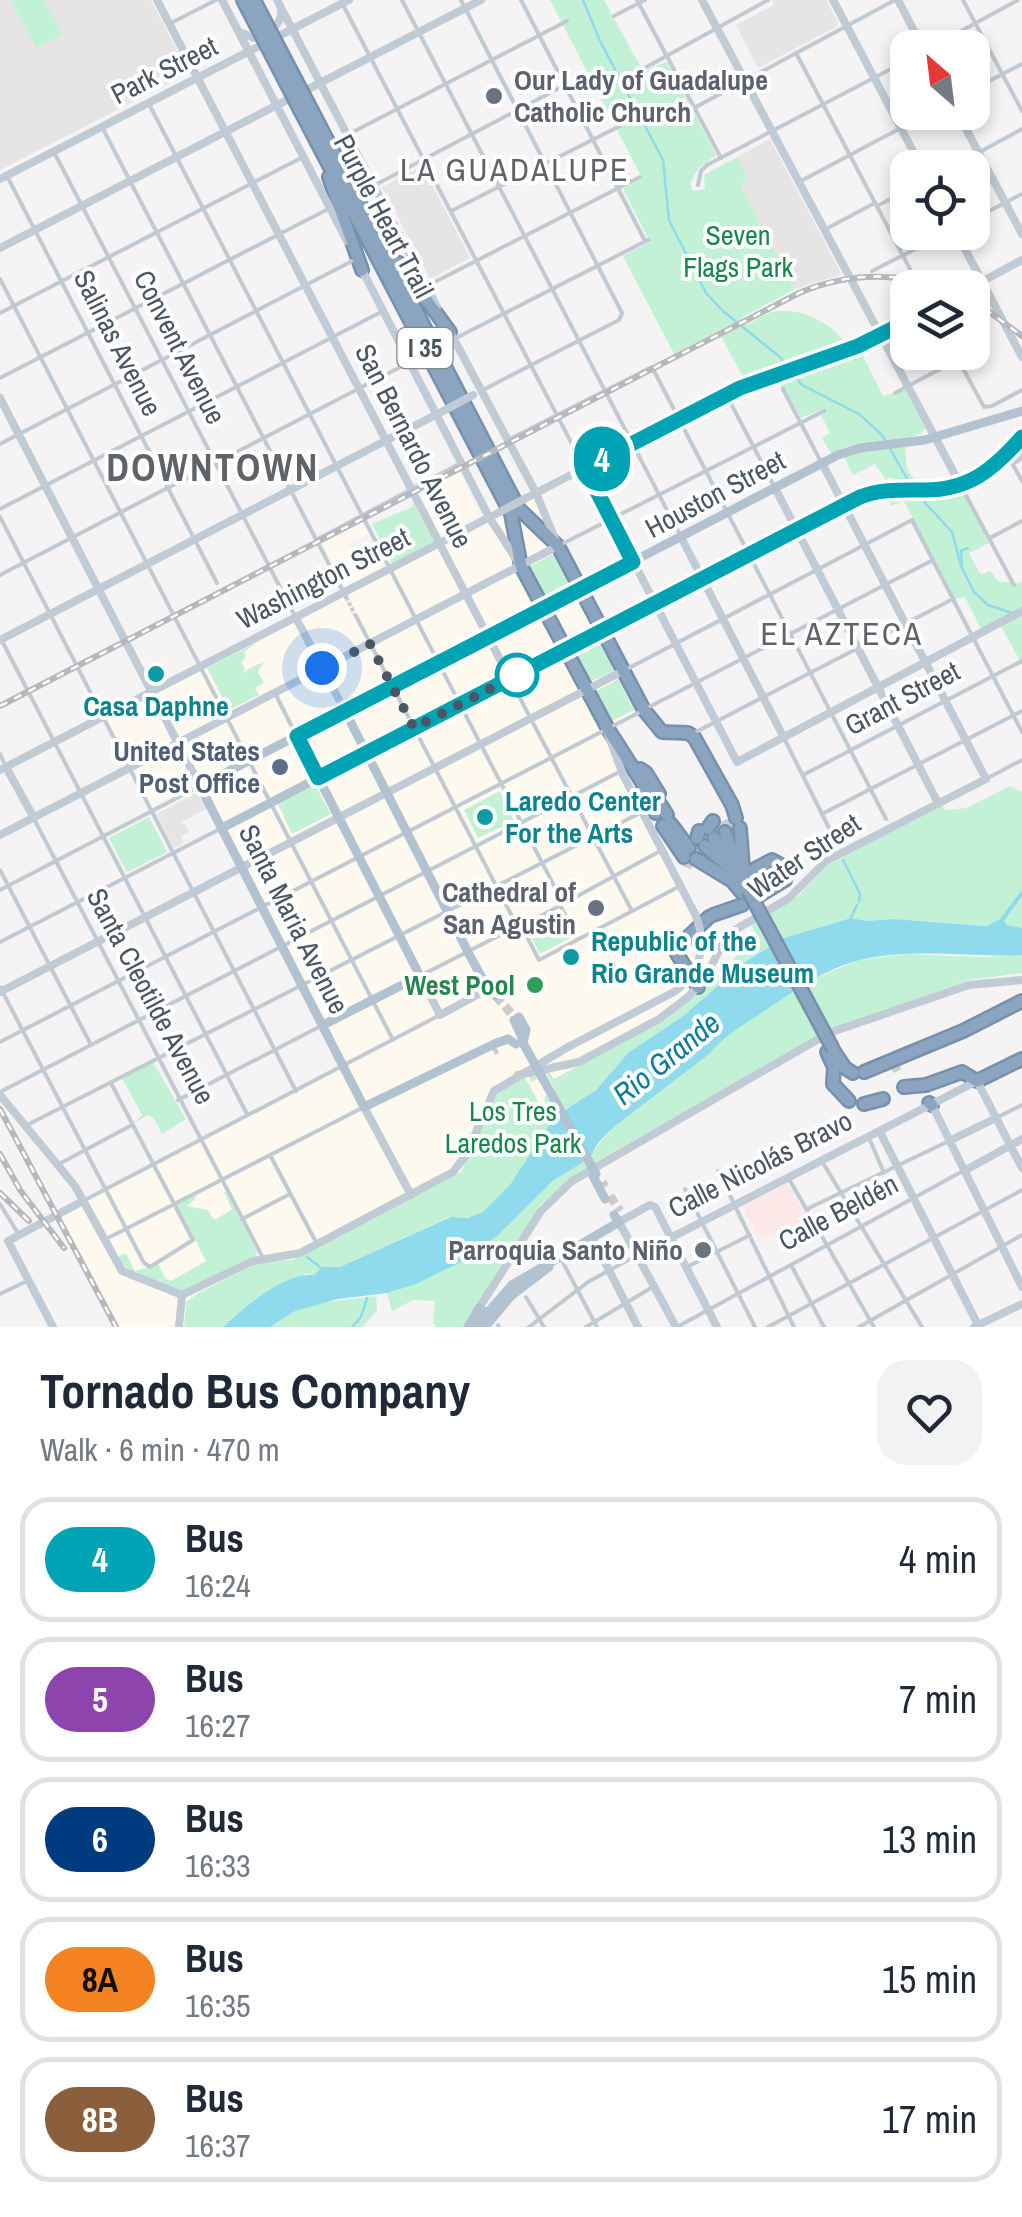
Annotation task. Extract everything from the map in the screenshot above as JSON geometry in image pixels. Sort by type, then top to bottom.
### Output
[{"type":"highway","name":"Purple Heart Trail","points":[[243,0],[263,27]]},
{"type":"highway","name":"Purple Heart Trail","points":[[254,0],[263,27],[305,108],[359,201],[519,509],[558,546],[646,712]]},
{"type":"highway","name":"Purple Heart Trail","points":[[305,108],[314,136],[512,514],[521,566],[627,767]]},
{"type":"highway","points":[[314,136],[359,265]]},
{"type":"highway","points":[[359,201],[452,335]]},
{"type":"highway","points":[[646,712],[662,732],[688,732],[694,737],[718,871],[747,892]]},
{"type":"highway","points":[[627,767],[660,811],[675,845],[713,833]]},
{"type":"highway","points":[[627,767],[650,810],[713,833],[845,1068],[875,1077],[1022,1004]]},
{"type":"highway","points":[[713,833],[747,892]]},
{"type":"highway","points":[[694,990],[676,954],[688,936],[747,892]]},
{"type":"highway","points":[[858,1073],[1022,1004]]},
{"type":"highway","points":[[832,1049],[833,1084],[849,1101]]},
{"type":"highway","name":"Calle Nicolás Bravo","points":[[977,1081],[1022,1058]]},
{"type":"highway","points":[[928,1102],[908,1087],[965,1072],[977,1081]]},
{"type":"highway","points":[[864,1104],[883,1099]]},
{"type":"main road","name":"San Bernardo Avenue","points":[[157,0],[510,679]]},
{"type":"main road","points":[[219,0],[461,463],[521,566]]},
{"type":"main road","points":[[0,248],[419,32],[463,4],[480,0]]},
{"type":"main road","points":[[702,0],[961,486]]},
{"type":"main road","points":[[833,0],[890,109]]},
{"type":"main road","points":[[896,0],[915,30]]},
{"type":"main road","name":"Park Street","points":[[3,178],[345,1]]},
{"type":"main road","points":[[238,30],[247,37],[259,36],[280,21],[279,4]]},
{"type":"main road","points":[[0,835],[558,546],[508,440],[478,393],[452,335],[279,4]]},
{"type":"main road","points":[[990,174],[1022,234]]},
{"type":"main road","points":[[990,277],[1022,260]]},
{"type":"main road","points":[[990,296],[1022,357]]},
{"type":"main road","name":"Washington Street","points":[[3,768],[344,595],[726,394],[890,331]]},
{"type":"main road","points":[[0,639],[478,393]]},
{"type":"main road","name":"Santa Maria Avenue","points":[[0,398],[411,1195]]},
{"type":"main road","name":"Houston Street","points":[[200,786],[847,451],[906,444],[1022,411]]},
{"type":"main road","points":[[977,480],[996,466],[1022,437]]},
{"type":"main road","points":[[222,828],[844,505],[872,493],[961,486],[1022,456]]},
{"type":"main road","points":[[822,463],[986,779]]},
{"type":"main road","points":[[775,488],[938,803]]},
{"type":"main road","points":[[681,537],[784,738]]},
{"type":"main road","points":[[633,562],[737,762],[1022,610]]},
{"type":"main road","name":"Convent Avenue","points":[[296,618],[492,993]]},
{"type":"main road","points":[[1,990],[623,671]]},
{"type":"main road","points":[[297,736],[440,1015],[492,993]]},
{"type":"main road","name":"Santa Cleotilde Avenue","points":[[3,768],[34,818]]},
{"type":"main road","name":"Water Street","points":[[523,1073],[584,1059],[659,1019],[694,990],[728,937],[742,924],[794,894],[832,858],[986,779]]},
{"type":"main road","points":[[0,1093],[58,1164],[117,1265],[131,1277],[182,1294],[263,1258],[294,1256],[458,1168],[494,1091],[674,992],[689,979],[699,960],[702,940],[691,906],[662,850],[660,811]]},
{"type":"main road","points":[[324,1025],[420,976]]},
{"type":"main road","points":[[472,1327],[541,1210],[576,1178],[829,1034],[969,985],[1022,980]]},
{"type":"main road","name":"Water Street","points":[[566,1048],[570,1058],[580,1058],[653,1020],[694,990]]},
{"type":"main road","points":[[515,1020],[523,1032],[519,1044]]},
{"type":"main road","points":[[364,1107],[508,1039],[519,1044],[602,1186]]},
{"type":"main road","points":[[977,1081],[1022,1168]]},
{"type":"main road","name":"Calle Nicolás Bravo","points":[[638,1254],[823,1163],[928,1102],[977,1081]]},
{"type":"main road","points":[[928,1102],[1022,1287]]},
{"type":"main road","points":[[949,1142],[996,1118]]},
{"type":"main road","points":[[880,1132],[977,1326],[1022,1304]]},
{"type":"main road","name":"Calle Beldén","points":[[964,1170],[1022,1139]]},
{"type":"main road","points":[[50,1326],[29,1280],[4,1243],[83,1202]]},
{"type":"main road","points":[[482,1311],[507,1290],[620,1218],[653,1206],[717,1327]]},
{"type":"main road","points":[[620,1218],[677,1327]]},
{"type":"main road","points":[[593,1238],[638,1327]]},
{"type":"main road","points":[[485,1327],[514,1293],[561,1257]]},
{"type":"main road","points":[[179,1327],[182,1294]]},
{"type":"street","points":[[170,24],[219,0]]},
{"type":"street","points":[[402,0],[681,537]]},
{"type":"street","points":[[452,335],[504,314],[646,240],[520,0]]},
{"type":"street","points":[[694,108],[896,0]]},
{"type":"street","points":[[964,0],[1022,111]]},
{"type":"street","points":[[960,30],[1018,0]]},
{"type":"street","points":[[345,1],[370,57],[633,562]]},
{"type":"street","points":[[614,16],[640,1],[721,158]]},
{"type":"street","points":[[641,70],[768,1]]},
{"type":"street","points":[[463,4],[622,316],[478,393]]},
{"type":"street","points":[[348,134],[567,21]]},
{"type":"street","points":[[796,53],[910,270]]},
{"type":"street","points":[[990,80],[1022,64]]},
{"type":"street","points":[[698,185],[703,168],[890,69]]},
{"type":"street","points":[[374,186],[566,85]]},
{"type":"street","points":[[149,103],[578,939]]},
{"type":"street","points":[[450,211],[620,126]]},
{"type":"street","points":[[102,128],[344,595]]},
{"type":"street","points":[[799,182],[899,130]]},
{"type":"street","points":[[982,150],[1022,130]]},
{"type":"street","name":"Convent Avenue","points":[[54,152],[296,618]]},
{"type":"street","points":[[0,313],[304,157]]},
{"type":"street","points":[[426,286],[640,177]]},
{"type":"street","name":"Salinas Avenue","points":[[3,178],[35,230],[218,584]]},
{"type":"street","points":[[990,211],[1022,194]]},
{"type":"street","points":[[824,230],[890,198]]},
{"type":"street","points":[[0,378],[330,208]]},
{"type":"street","points":[[872,271],[914,250]]},
{"type":"street","points":[[0,444],[306,286],[359,265]]},
{"type":"street","points":[[0,278],[393,1040]]},
{"type":"street","points":[[0,509],[384,311]]},
{"type":"street","points":[[0,575],[410,362]]},
{"type":"street","points":[[508,440],[652,367],[886,819]]},
{"type":"street","points":[[895,392],[938,370]]},
{"type":"street","points":[[964,370],[983,405],[992,406],[1022,390]]},
{"type":"street","points":[[783,389],[822,463]]},
{"type":"street","points":[[726,394],[775,488]]},
{"type":"street","points":[[558,546],[824,411]]},
{"type":"street","points":[[1012,462],[1022,481]]},
{"type":"street","points":[[316,540],[461,463]]},
{"type":"street","points":[[961,486],[1014,586]]},
{"type":"street","points":[[0,517],[296,1091]]},
{"type":"street","points":[[623,671],[912,520],[1022,732]]},
{"type":"street","points":[[990,538],[1022,521]]},
{"type":"street","points":[[0,1042],[646,712],[696,682],[933,560]]},
{"type":"street","points":[[696,732],[952,598]]},
{"type":"street","points":[[356,616],[496,886],[539,960],[680,886]]},
{"type":"street","points":[[0,639],[247,1114]]},
{"type":"street","name":"Grant Street","points":[[803,775],[1022,661]]},
{"type":"street","name":"San Bernardo Avenue","points":[[510,679],[632,911]]},
{"type":"street","points":[[275,693],[297,736]]},
{"type":"street","points":[[822,814],[1022,712]]},
{"type":"street","points":[[784,738],[833,836]]},
{"type":"street","name":"Santa Cleotilde Avenue","points":[[0,754],[3,768]]},
{"type":"street","name":"Water Street","points":[[986,779],[1022,760]]},
{"type":"street","points":[[0,1093],[627,767]]},
{"type":"street","name":"Houston Street","points":[[0,890],[200,786]]},
{"type":"street","points":[[27,1125],[594,836],[660,811]]},
{"type":"street","name":"Santa Cleotilde Avenue","points":[[34,818],[263,1258]]},
{"type":"street","points":[[0,942],[222,828]]},
{"type":"street","points":[[420,976],[528,924],[662,850]]},
{"type":"street","points":[[0,870],[90,1044]]},
{"type":"street","points":[[1,990],[148,1267],[193,1242],[110,1083]]},
{"type":"street","points":[[83,1202],[440,1015]]},
{"type":"street","points":[[178,1100],[324,1025]]},
{"type":"street","points":[[996,1118],[1022,1105]]},
{"type":"street","points":[[104,1241],[364,1107]]},
{"type":"street","points":[[58,1164],[132,1126]]},
{"type":"street","points":[[870,1138],[884,1174]]},
{"type":"street","points":[[807,1210],[949,1142]]},
{"type":"street","points":[[270,1157],[317,1244]]},
{"type":"street","points":[[823,1163],[922,1327]]},
{"type":"street","name":"Calle Beldén","points":[[677,1327],[964,1170]]},
{"type":"street","points":[[718,1171],[794,1327]]},
{"type":"street","points":[[789,1179],[874,1327]]},
{"type":"street","points":[[685,1189],[755,1327]]},
{"type":"street","points":[[768,1327],[1022,1190]]},
{"type":"street","points":[[242,1219],[290,1194]]},
{"type":"street","points":[[0,1204],[20,1235]]},
{"type":"street","points":[[685,1268],[750,1235]]},
{"type":"street","points":[[858,1327],[1022,1235]]},
{"type":"street","name":"Calle Nicolás Bravo","points":[[529,1327],[578,1289],[638,1254]]},
{"type":"street","points":[[561,1257],[595,1324]]},
{"type":"street","points":[[791,1264],[824,1327]]},
{"type":"street","points":[[0,1294],[29,1280]]},
{"type":"street","points":[[586,1327],[655,1286]]},
{"type":"street","points":[[526,1297],[544,1327]]},
{"type":"shaded area","points":[[0,0],[151,0],[189,73],[0,170]]},
{"type":"shaded area","points":[[772,0],[826,0],[838,22],[836,27],[758,68],[736,25],[774,5]]},
{"type":"shaded area","points":[[770,139],[840,275],[795,289],[740,185],[747,176],[737,157]]},
{"type":"shaded area","points":[[422,166],[470,258],[430,279],[382,187]]},
{"type":"shaded area","points":[[460,473],[480,514],[441,536],[419,492]]},
{"type":"shaded area","points":[[536,493],[644,710],[608,729],[623,775],[728,977],[638,1045],[450,1217],[249,1303],[223,1327],[120,1327],[60,1214],[342,1066],[152,692]]},
{"type":"shaded area","points":[[363,523],[369,533],[348,544],[353,554],[373,545],[382,567],[346,587],[323,543]]},
{"type":"shaded area","points":[[150,697],[173,742],[130,764],[107,720]]},
{"type":"shaded area","points":[[176,748],[195,784],[151,807],[133,772]]},
{"type":"shaded area","points":[[198,792],[207,808],[180,823],[189,832],[181,836],[184,843],[174,848],[156,814]]},
{"type":"shaded area","points":[[787,1184],[813,1226],[790,1237],[786,1229],[759,1241],[743,1205]]},
{"type":"green space","points":[[11,0],[44,0],[63,34],[36,48]]},
{"type":"green space","name":"Seven Flags Park","points":[[550,0],[604,0],[643,71],[667,62],[716,155],[699,168],[690,183],[693,191],[705,189],[704,175],[737,157],[747,176],[741,186],[795,289],[741,318],[742,323],[747,325],[777,311],[807,315],[826,324],[847,345],[801,361],[803,370],[860,350],[883,396],[905,390],[925,428],[921,434],[905,439],[910,474],[936,496],[963,494],[989,543],[969,553],[981,575],[990,571],[999,582],[1010,582],[1013,586],[1022,581],[1022,665],[1001,626],[1005,616],[981,629],[965,597],[955,599],[904,501],[891,506],[885,496],[901,496],[891,477],[886,480],[875,464],[853,475],[844,457],[866,443],[831,454],[822,438],[830,433],[821,415],[825,413],[823,409],[801,418],[774,370],[744,379],[718,331],[674,354],[623,256],[650,242],[623,189],[642,178]]},
{"type":"green space","points":[[413,502],[434,541],[392,563],[372,524],[412,507]]},
{"type":"green space","points":[[551,555],[571,589],[547,601],[530,566]]},
{"type":"green space","points":[[598,639],[614,671],[590,682],[574,651]]},
{"type":"green space","points":[[258,642],[244,652],[246,657],[241,662],[245,669],[242,673],[264,661],[258,672],[264,683],[255,688],[259,695],[229,710],[207,668]]},
{"type":"green space","points":[[618,679],[634,710],[610,722],[595,692]]},
{"type":"green space","points":[[315,785],[331,814],[292,834],[278,804]]},
{"type":"green space","points":[[1010,786],[1022,792],[1022,928],[851,918],[784,938],[748,960],[683,1016],[628,1053],[591,1095],[561,1111],[545,1102],[544,1097],[555,1090],[547,1074],[531,1082],[529,1077],[547,1069],[554,1079],[647,1027],[701,991],[759,939],[750,923],[798,896],[828,865],[942,805],[945,810],[967,808]]},
{"type":"green space","points":[[500,791],[514,821],[478,838],[464,810]]},
{"type":"green space","points":[[149,817],[167,852],[127,872],[109,838]]},
{"type":"green space","points":[[557,912],[572,937],[540,954],[527,929]]},
{"type":"green space","points":[[907,954],[1022,955],[1022,973],[969,980],[822,1033],[593,1164],[590,1158],[600,1143],[627,1114],[709,1054],[720,1040],[810,980],[859,960]]},
{"type":"green space","points":[[153,1062],[186,1119],[162,1134],[153,1117],[147,1115],[133,1124],[142,1115],[122,1078]]},
{"type":"green space","name":"Los Tres Laredos Park","points":[[525,1077],[538,1102],[558,1114],[514,1181],[493,1205],[478,1215],[450,1217],[340,1267],[321,1267],[315,1275],[306,1274],[271,1289],[223,1327],[184,1327],[186,1302],[200,1292],[262,1261],[292,1260],[461,1172],[488,1107],[501,1087]]},
{"type":"green space","points":[[588,1160],[593,1168],[572,1179],[540,1205],[466,1327],[436,1327],[435,1301],[413,1300],[392,1311],[387,1293],[472,1254],[498,1235],[551,1184]]},
{"type":"green space","points":[[226,1191],[256,1256],[184,1291],[137,1275],[117,1257],[126,1253],[135,1271],[158,1264],[171,1281],[206,1261],[177,1205],[195,1195],[187,1206],[208,1210],[214,1220],[232,1210]]},
{"type":"green space","points":[[376,1296],[377,1311],[362,1327],[270,1327],[295,1311],[318,1303]]},
{"type":"water","name":"Rio Grande","points":[[1022,890],[1022,896],[1004,921],[1022,928],[1022,955],[887,955],[844,965],[815,978],[730,1034],[615,1126],[590,1158],[554,1180],[497,1236],[459,1263],[387,1293],[338,1299],[295,1311],[270,1327],[223,1327],[266,1292],[291,1279],[315,1275],[321,1267],[340,1267],[451,1217],[468,1218],[483,1212],[510,1185],[555,1116],[595,1091],[628,1053],[683,1016],[748,960],[784,938],[851,918],[987,926],[1000,919]]},
{"type":"waterway","points":[[583,0],[600,41],[663,160],[669,220],[706,293],[780,357],[802,385],[859,414],[882,435],[912,487]]},
{"type":"waterway","points":[[916,493],[952,532],[961,566],[974,592],[988,605],[1012,613]]},
{"type":"waterway","points":[[962,567],[961,551],[968,548]]},
{"type":"waterway","points":[[843,860],[860,894],[859,902]]},
{"type":"waterway","points":[[851,918],[857,905]]},
{"type":"waterway","points":[[307,1257],[320,1267]]},
{"type":"waterway","points":[[352,1327],[361,1317],[367,1298]]},
{"type":"tunnel","points":[[346,597],[355,615]]},
{"type":"tunnel","points":[[728,819],[731,830]]},
{"type":"tunnel","points":[[718,823],[722,833]]},
{"type":"tunnel","points":[[692,844],[701,851]]},
{"type":"tunnel","points":[[683,860],[694,865]]},
{"type":"tunnel","points":[[496,996],[516,1019]]},
{"type":"tunnel","points":[[493,1051],[497,1049]]},
{"type":"tunnel","points":[[891,1068],[899,1064]]},
{"type":"tunnel","points":[[602,1182],[605,1187]]},
{"type":"tunnel","points":[[610,1196],[620,1211]]},
{"type":"railway","points":[[0,706],[799,293],[836,281],[890,277]]},
{"type":"railway","points":[[990,312],[1022,336]]},
{"type":"railway","points":[[0,1109],[116,1327]]},
{"type":"railway","points":[[0,1154],[20,1190],[64,1248]]},
{"type":"railway","points":[[0,1193],[29,1221]]},
{"type":"bus line","name":"4","points":[[890,331],[740,388],[585,468],[633,562],[297,736],[318,778],[860,497],[885,490],[951,488],[977,480],[996,466],[1022,437]]},
{"type":"place","name":"Our Lady of Guadalupe Catholic Church","points":[[494,96]]},
{"type":"place","name":"Casa Daphne","points":[[156,674]]},
{"type":"place","name":"United States Post Office","points":[[280,767]]},
{"type":"place","name":"Laredo Center For the Arts","points":[[485,817]]},
{"type":"place","name":"Cathedral of San Agustin","points":[[596,908]]},
{"type":"place","name":"Republic of the Rio Grande Museum","points":[[571,957]]},
{"type":"place","name":"West Pool","points":[[535,985]]},
{"type":"place","name":"Parroquia Santo Niño","points":[[703,1250]]},
{"type":"district","name":"LA GUADALUPE","points":[[515,169]]},
{"type":"district","name":"DOWNTOWN","points":[[213,467]]},
{"type":"district","name":"EL AZTECA","points":[[842,633]]},
{"type":"route","points":[[322,668],[370,644],[414,728],[517,675]]}]
